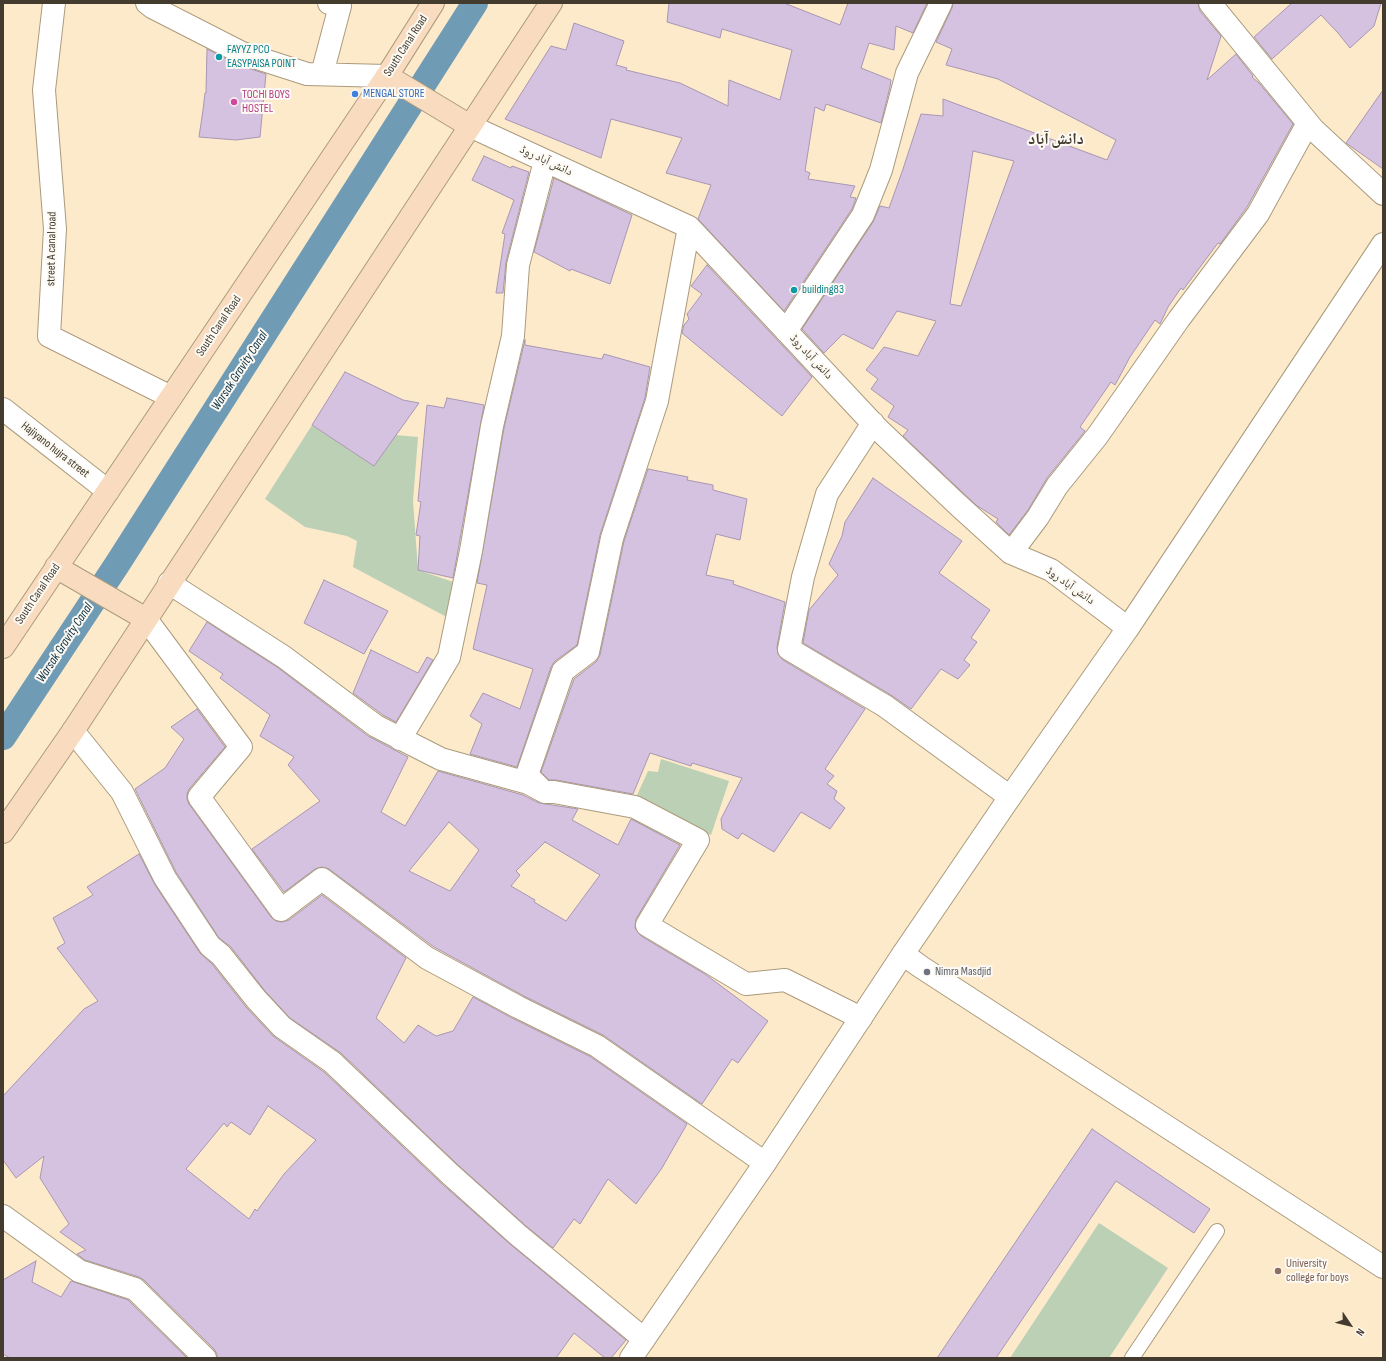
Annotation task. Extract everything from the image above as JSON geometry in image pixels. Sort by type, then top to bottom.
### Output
[{"type":"main road","name":"South Canal Road","points":[[3,647],[387,76],[433,3]]},
{"type":"main road","points":[[3,832],[73,731],[551,3]]},
{"type":"main road","points":[[387,76],[470,126]]},
{"type":"main road","points":[[56,567],[146,619]]},
{"type":"street","name":"street A canal road","points":[[54,3],[44,90],[55,229],[49,336],[171,397]]},
{"type":"street","points":[[148,3],[152,7],[242,53],[307,74],[387,76]]},
{"type":"street","points":[[322,74],[340,6],[329,3]]},
{"type":"street","points":[[786,331],[863,215],[881,170],[908,73],[941,3]]},
{"type":"street","points":[[1210,3],[1313,129],[1383,194]]},
{"type":"street","points":[[1012,553],[1038,517],[1057,486],[1098,436],[1179,319],[1258,214],[1308,123]]},
{"type":"street","name":"دانش آباد روڈ","points":[[470,126],[689,227],[873,423],[952,499],[1012,553],[1051,570],[1128,628]]},
{"type":"street","points":[[400,739],[448,657],[471,551],[492,426],[513,336],[518,265],[545,161]]},
{"type":"street","points":[[545,792],[527,775],[563,671],[588,652],[612,538],[657,401],[689,227]]},
{"type":"street","points":[[631,1358],[765,1163],[903,954],[1128,628],[1383,244]]},
{"type":"street","name":"Hajiyano hujra street","points":[[3,409],[108,491]]},
{"type":"street","points":[[873,423],[827,494],[802,577],[789,649],[885,706],[1010,797]]},
{"type":"street","points":[[169,583],[284,657],[376,726],[441,759],[528,784],[545,792],[554,792],[635,807],[698,840],[647,925],[746,984],[785,980],[861,1018]]},
{"type":"street","points":[[146,619],[241,747],[199,797],[281,910],[322,879],[427,958],[518,1007],[597,1046],[765,1163]]},
{"type":"street","points":[[73,731],[122,792],[165,878],[210,946],[221,956],[256,999],[282,1027],[332,1062],[450,1174],[518,1234],[644,1340]]},
{"type":"street","points":[[903,954],[928,972],[1383,1267]]},
{"type":"street","points":[[3,1216],[79,1271],[135,1289],[205,1358]]},
{"type":"lane","points":[[1132,1358],[1217,1231]]},
{"type":"green space","points":[[312,425],[374,466],[395,435],[418,437],[413,501],[418,570],[468,587],[456,622],[353,567],[357,541],[347,536],[305,527],[265,499]]},
{"type":"green space","points":[[661,759],[729,781],[711,835],[634,802],[648,771],[658,772]]},
{"type":"green space","points":[[1099,1223],[1168,1268],[1109,1358],[1010,1358]]},
{"type":"building","points":[[669,3],[784,3],[840,25],[848,3],[927,3],[913,33],[896,26],[894,50],[869,43],[861,68],[891,80],[881,123],[826,104],[824,111],[815,107],[805,171],[810,173],[808,179],[855,186],[850,197],[856,198],[852,209],[784,311],[698,219],[711,185],[666,173],[682,138],[611,119],[601,158],[505,119],[551,46],[566,50],[574,23],[624,41],[616,65],[627,68],[626,70],[680,83],[728,106],[729,80],[780,100],[792,50],[722,29],[720,38],[667,22]]},
{"type":"building","points":[[953,3],[1198,3],[1200,11],[1221,36],[1207,80],[1236,54],[1253,76],[1252,77],[1259,83],[1293,124],[1247,207],[1220,244],[1218,243],[1183,290],[1181,288],[1168,307],[1160,324],[1155,320],[1130,357],[1115,385],[1111,382],[1080,427],[1085,431],[1047,478],[1028,510],[1009,535],[996,522],[998,519],[976,505],[903,436],[908,430],[888,417],[894,406],[871,389],[878,379],[866,370],[884,347],[918,356],[936,321],[897,311],[873,349],[843,334],[824,353],[802,329],[873,222],[880,206],[889,208],[921,114],[943,116],[943,99],[1107,160],[1116,140],[998,79],[946,65],[952,49],[936,42]],"holes":[[[973,151],[1014,161],[961,306],[950,304]]]},
{"type":"building","points":[[1292,3],[1381,3],[1374,26],[1350,48],[1321,15],[1272,59],[1254,37]]},
{"type":"building","name":"TOCHI BOYS HOSTEL","points":[[207,49],[236,64],[266,74],[260,137],[236,140],[199,137],[206,93]]},
{"type":"building","points":[[1383,90],[1383,169],[1346,143]]},
{"type":"building","points":[[484,156],[511,168],[512,166],[529,172],[506,262],[503,293],[496,293],[505,234],[502,233],[514,200],[472,180]]},
{"type":"building","points":[[554,178],[632,215],[610,284],[571,269],[570,271],[534,252]]},
{"type":"building","points":[[707,265],[812,377],[782,416],[682,333],[684,325],[689,319],[687,314],[702,294],[691,286]]},
{"type":"building","points":[[525,340],[525,345],[602,359],[604,354],[650,367],[645,398],[600,535],[577,645],[555,661],[551,667],[517,767],[470,754],[482,724],[470,716],[483,693],[520,709],[533,669],[473,649],[487,585],[477,583],[504,428]]},
{"type":"building","points":[[345,372],[403,400],[419,403],[374,466],[312,425]]},
{"type":"building","points":[[447,398],[484,405],[453,578],[418,570],[420,536],[416,535],[421,502],[418,501],[427,405],[444,408]]},
{"type":"building","points":[[648,469],[688,477],[687,480],[713,485],[713,490],[747,499],[740,540],[716,534],[706,575],[734,581],[733,584],[785,602],[777,647],[778,654],[783,660],[865,709],[825,769],[834,776],[827,784],[837,791],[834,799],[845,808],[830,829],[801,812],[774,852],[742,833],[738,839],[722,829],[721,819],[742,778],[692,763],[691,766],[650,753],[633,794],[549,780],[541,772],[574,679],[596,662],[600,655],[624,541]]},
{"type":"building","points":[[873,478],[962,541],[939,573],[990,610],[971,638],[977,642],[964,660],[970,665],[958,679],[941,669],[911,709],[891,695],[803,643],[809,610],[838,575],[829,564],[842,536],[845,522]]},
{"type":"building","points":[[324,580],[388,611],[364,654],[304,623]]},
{"type":"building","points":[[207,622],[277,667],[368,736],[408,757],[381,812],[405,826],[438,771],[523,795],[539,803],[578,809],[572,820],[618,845],[631,819],[680,845],[636,919],[635,928],[641,936],[705,974],[768,1021],[738,1063],[732,1059],[702,1104],[603,1035],[524,996],[434,947],[329,869],[322,867],[315,869],[284,892],[252,849],[320,801],[288,765],[294,757],[260,736],[270,715],[220,678],[223,674],[189,651]],"holes":[[[449,822],[479,850],[450,891],[409,871]],[[545,842],[600,875],[566,921],[511,886],[520,875],[516,871]]]},
{"type":"building","points":[[371,650],[418,673],[427,657],[433,660],[396,722],[383,715],[353,693]]},
{"type":"building","points":[[197,709],[225,747],[189,789],[187,799],[189,804],[271,917],[276,921],[282,922],[289,920],[322,895],[406,958],[376,1018],[404,1043],[418,1025],[436,1036],[453,1031],[473,997],[591,1057],[687,1124],[662,1168],[636,1204],[608,1179],[580,1224],[574,1219],[553,1248],[458,1165],[341,1053],[290,1018],[265,991],[231,947],[219,938],[176,872],[135,789],[165,768],[184,739],[171,727]]},
{"type":"building","points":[[139,854],[155,885],[200,953],[212,964],[246,1007],[273,1036],[324,1072],[441,1183],[510,1244],[626,1340],[611,1358],[605,1358],[574,1333],[556,1358],[217,1358],[217,1354],[214,1349],[144,1280],[139,1277],[85,1260],[77,1254],[86,1250],[60,1232],[69,1224],[40,1178],[44,1156],[16,1178],[3,1160],[3,1096],[84,1009],[98,1001],[57,948],[65,943],[53,918],[93,895],[87,887]],"holes":[[[268,1106],[316,1140],[284,1174],[257,1211],[255,1209],[249,1219],[186,1169],[224,1123],[227,1127],[231,1122],[250,1135]]]},
{"type":"building","points":[[1092,1129],[1210,1209],[1194,1233],[1116,1181],[996,1358],[937,1358]]},
{"type":"building","points":[[36,1261],[32,1282],[61,1297],[71,1281],[128,1300],[187,1358],[10,1358],[3,1354],[3,1280]]},
{"type":"waterway","name":"Warsak Gravity Canal","points":[[3,737],[118,563],[475,3]]},
{"type":"place","name":"FAYYZ PCO EASYPAISA POINT","points":[[219,57]]},
{"type":"place","name":"MENGAL STORE","points":[[355,94]]},
{"type":"place","name":"TOCHI BOYS HOSTEL","points":[[234,102]]},
{"type":"place","name":"building83","points":[[794,290]]},
{"type":"place","name":"Nimra Masdjid","points":[[927,972]]},
{"type":"place","name":"University college for boys","points":[[1278,1271]]},
{"type":"district","name":"دانش آباد","points":[[1056,140]]}]
